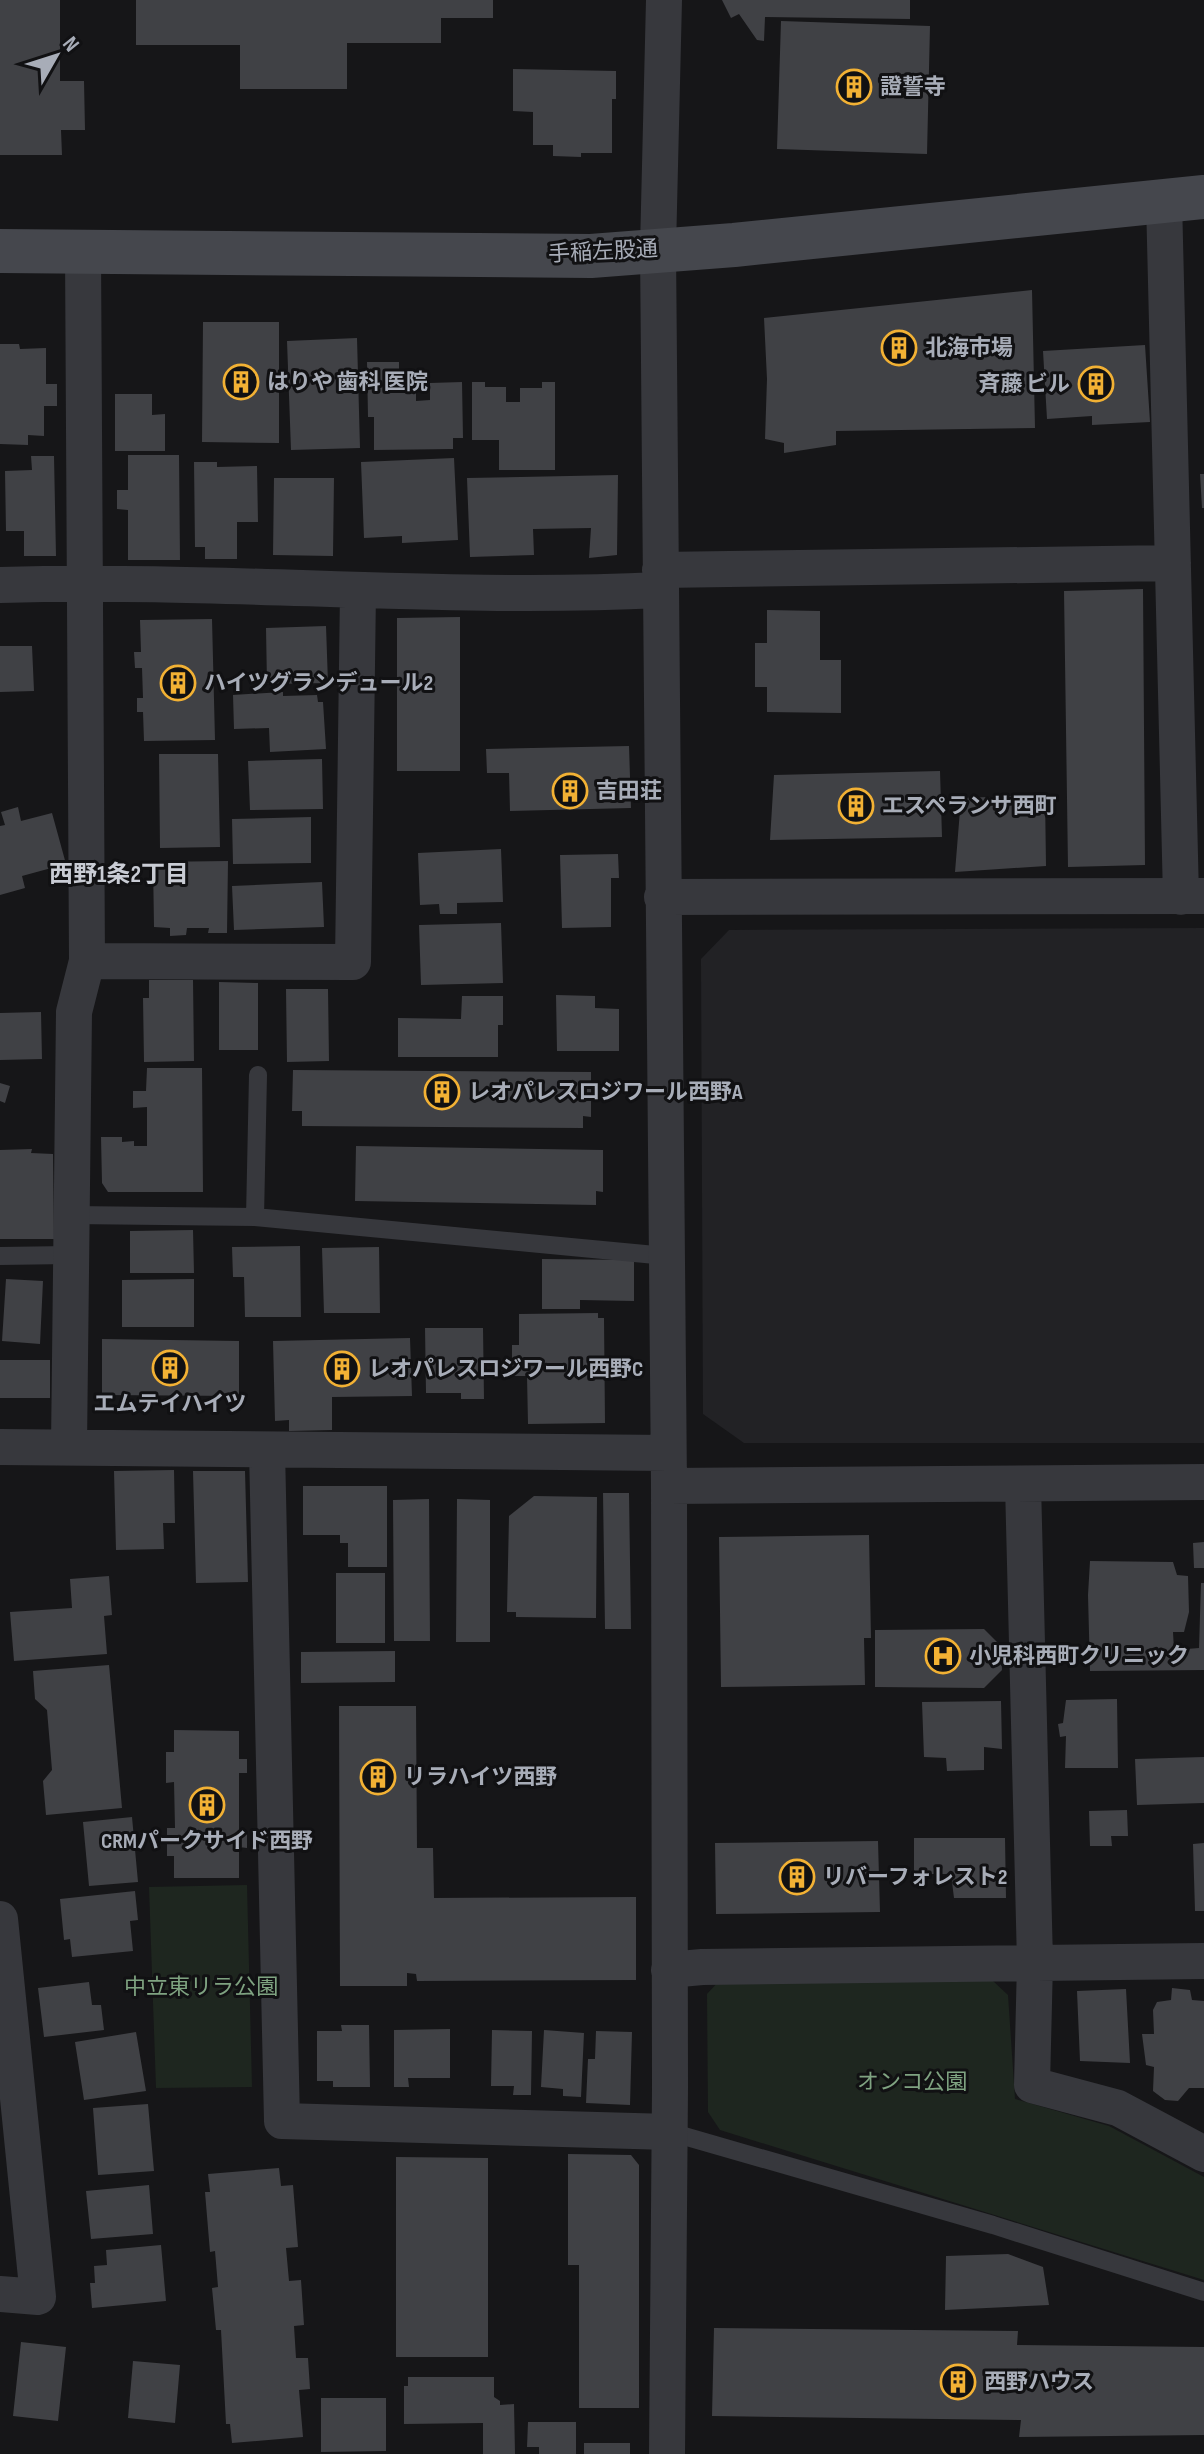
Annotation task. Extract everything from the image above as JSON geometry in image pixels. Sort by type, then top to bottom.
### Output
[{"type":"street","points":[[664,0],[658,249],[668,1469],[670,2132],[667,2454]]},
{"type":"street","points":[[662,897],[1192,897],[1173,563],[1184,198]]},
{"type":"street","name":"手稲左股通","points":[[0,251],[591,256],[734,245],[1184,198]]},
{"type":"street","points":[[69,1446],[74,1012],[87,961],[83,251]]},
{"type":"street","points":[[0,585],[85,582],[358,591],[1173,563]]},
{"type":"street","points":[[87,961],[353,962],[358,591]]},
{"type":"street","points":[[0,1447],[267,1450],[1023,1484],[1204,1482]]},
{"type":"street","points":[[267,1450],[282,2121],[670,2132]]},
{"type":"street","points":[[1023,1484],[1035,1962],[1032,2085],[1118,2108],[1204,2154]]},
{"type":"street","points":[[0,1919],[38,2297],[0,2294]]},
{"type":"street","points":[[669,1970],[1204,1961]]},
{"type":"lane","points":[[255,1217],[258,1075]]},
{"type":"lane","points":[[71,1215],[255,1217],[666,1256]]},
{"type":"lane","points":[[0,1256],[69,1255]]},
{"type":"lane","points":[[670,2132],[993,2225],[1204,2292]]},
{"type":"shaded area","points":[[1204,928],[1204,1443],[744,1443],[703,1414],[701,959],[729,930]]},
{"type":"green space","name":"中立東リラ公園","points":[[247,1885],[252,2087],[156,2088],[149,1887]]},
{"type":"green space","name":"オンコ公園","points":[[720,1980],[993,1981],[1008,1995],[1015,2099],[1109,2126],[1204,2177],[1204,2280],[720,2130],[708,2112],[707,1994]]},
{"type":"building","points":[[0,0],[60,0],[60,81],[84,81],[85,130],[61,130],[62,155],[0,155]]},
{"type":"building","points":[[136,0],[493,0],[493,18],[441,18],[441,43],[347,43],[347,89],[240,89],[240,45],[136,45]]},
{"type":"building","points":[[722,0],[910,0],[910,19],[765,17],[764,41],[757,40],[739,14],[731,18]]},
{"type":"building","name":"證誓寺","points":[[781,21],[930,26],[927,154],[777,149]]},
{"type":"building","points":[[513,69],[616,71],[616,99],[612,99],[612,153],[581,153],[581,157],[553,156],[553,145],[533,145],[533,112],[513,111]]},
{"type":"building","name":"北海市場","points":[[1032,290],[1035,428],[836,431],[836,445],[784,453],[784,443],[765,439],[767,379],[764,318]]},
{"type":"building","name":"はりや 歯科 医院","points":[[203,322],[279,322],[279,443],[202,442]]},
{"type":"building","points":[[357,338],[360,448],[291,450],[287,341]]},
{"type":"building","points":[[0,344],[19,344],[20,349],[46,348],[46,384],[57,384],[57,406],[44,406],[44,436],[28,435],[28,445],[0,444]]},
{"type":"building","name":"斉藤 ビル","points":[[1145,345],[1150,422],[1092,425],[1092,416],[1047,419],[1043,351]]},
{"type":"building","points":[[367,362],[399,362],[399,384],[416,384],[416,401],[430,400],[430,383],[462,382],[463,438],[453,438],[453,449],[374,450],[374,417],[368,417]]},
{"type":"building","points":[[472,382],[485,382],[485,387],[506,387],[506,402],[520,402],[520,388],[542,388],[542,382],[555,382],[555,470],[499,470],[499,440],[472,440]]},
{"type":"building","points":[[115,394],[152,394],[152,415],[165,414],[165,451],[115,451]]},
{"type":"building","points":[[128,455],[179,455],[180,560],[128,560],[128,510],[117,509],[117,490],[128,490]]},
{"type":"building","points":[[31,456],[54,456],[56,556],[24,556],[24,531],[6,531],[5,471],[32,470]]},
{"type":"building","points":[[454,458],[458,540],[402,543],[402,536],[364,538],[361,462]]},
{"type":"building","points":[[194,462],[217,462],[217,467],[257,466],[258,522],[237,522],[237,559],[205,559],[205,547],[195,547]]},
{"type":"building","points":[[1200,474],[1204,474],[1204,508],[1202,508]]},
{"type":"building","points":[[618,475],[617,555],[589,558],[591,528],[533,529],[534,555],[470,557],[467,478]]},
{"type":"building","points":[[274,478],[334,478],[333,556],[273,555]]},
{"type":"building","points":[[1143,589],[1145,865],[1068,867],[1064,591]]},
{"type":"building","points":[[767,610],[820,611],[820,660],[841,660],[841,713],[767,712],[767,687],[755,687],[755,643],[767,643]]},
{"type":"building","points":[[460,617],[460,771],[397,771],[397,618]]},
{"type":"building","name":"ハイツグランデュール2","points":[[212,619],[215,740],[144,741],[143,712],[137,712],[137,698],[143,698],[142,668],[135,668],[134,652],[141,652],[140,620]]},
{"type":"building","points":[[326,626],[328,683],[267,684],[266,628]]},
{"type":"building","points":[[0,646],[32,646],[34,691],[0,692]]},
{"type":"building","points":[[283,692],[283,696],[317,695],[318,702],[323,702],[326,749],[270,752],[269,728],[234,729],[233,695]]},
{"type":"building","name":"吉田荘","points":[[629,746],[631,808],[510,811],[509,773],[487,773],[486,749]]},
{"type":"building","points":[[159,754],[218,754],[220,847],[160,848]]},
{"type":"building","points":[[322,759],[323,809],[250,810],[248,761]]},
{"type":"building","name":"エスペランサ西町","points":[[940,771],[942,837],[770,840],[774,775]]},
{"type":"building","points":[[1045,795],[1046,866],[955,872],[961,798]]},
{"type":"building","points":[[18,807],[21,821],[52,813],[66,864],[22,876],[25,888],[0,895],[0,826],[5,825],[1,812]]},
{"type":"building","points":[[311,817],[311,863],[233,864],[232,819]]},
{"type":"building","points":[[501,849],[503,902],[457,903],[457,914],[440,914],[439,904],[420,905],[418,853]]},
{"type":"building","points":[[618,854],[619,878],[611,878],[611,927],[562,928],[560,855]]},
{"type":"building","points":[[228,861],[227,933],[208,933],[209,928],[187,928],[186,935],[170,936],[170,928],[154,927],[153,862]]},
{"type":"building","points":[[322,882],[324,927],[234,930],[232,886]]},
{"type":"building","points":[[501,923],[503,983],[421,985],[419,925]]},
{"type":"building","points":[[149,980],[193,980],[194,1061],[144,1062],[143,998],[149,998]]},
{"type":"building","points":[[219,982],[258,983],[258,1050],[219,1050]]},
{"type":"building","points":[[286,989],[328,989],[329,1061],[287,1062]]},
{"type":"building","points":[[556,995],[595,996],[595,1008],[619,1009],[619,1051],[557,1051]]},
{"type":"building","points":[[462,996],[503,996],[503,1025],[498,1025],[498,1057],[398,1057],[398,1018],[461,1019]]},
{"type":"building","points":[[41,1012],[42,1059],[0,1060],[0,1013]]},
{"type":"building","points":[[147,1068],[202,1068],[203,1192],[108,1192],[102,1183],[101,1137],[122,1137],[122,1142],[134,1141],[134,1146],[147,1146],[147,1107],[133,1108],[133,1091],[146,1091]]},
{"type":"building","name":"レオパレスロジワール西野A","points":[[293,1070],[591,1072],[591,1117],[583,1116],[583,1128],[302,1126],[302,1111],[292,1111]]},
{"type":"building","points":[[0,1083],[10,1086],[5,1103],[0,1101]]},
{"type":"building","points":[[356,1146],[603,1150],[603,1192],[596,1191],[596,1205],[355,1201]]},
{"type":"building","points":[[32,1149],[31,1153],[53,1154],[54,1239],[0,1239],[0,1150]]},
{"type":"building","points":[[193,1230],[194,1273],[130,1273],[130,1231]]},
{"type":"building","points":[[300,1246],[301,1317],[245,1317],[244,1277],[233,1277],[232,1247]]},
{"type":"building","points":[[379,1247],[380,1313],[324,1313],[322,1248]]},
{"type":"building","points":[[542,1259],[634,1260],[634,1301],[580,1300],[580,1309],[542,1309]]},
{"type":"building","points":[[6,1279],[43,1281],[40,1344],[2,1341]]},
{"type":"building","points":[[194,1279],[194,1327],[122,1327],[122,1280]]},
{"type":"building","points":[[598,1313],[598,1318],[604,1318],[605,1423],[528,1424],[527,1376],[512,1376],[512,1345],[519,1345],[519,1314]]},
{"type":"building","points":[[425,1328],[483,1328],[484,1399],[461,1399],[461,1393],[426,1393]]},
{"type":"building","name":"レオパレスロジワール西野C","points":[[410,1338],[412,1396],[332,1397],[332,1430],[289,1431],[289,1420],[275,1421],[273,1341]]},
{"type":"building","name":"エムテイハイツ","points":[[102,1339],[239,1341],[239,1396],[102,1395]]},
{"type":"building","points":[[0,1360],[50,1360],[50,1398],[0,1398]]},
{"type":"building","points":[[174,1470],[175,1523],[163,1523],[164,1549],[116,1550],[114,1471]]},
{"type":"building","points":[[193,1471],[245,1471],[248,1582],[196,1583]]},
{"type":"building","points":[[303,1486],[387,1486],[387,1567],[348,1567],[348,1543],[340,1543],[340,1535],[303,1535]]},
{"type":"building","points":[[603,1493],[629,1493],[631,1629],[605,1629]]},
{"type":"building","points":[[534,1496],[597,1497],[596,1618],[516,1617],[516,1612],[507,1612],[509,1516]]},
{"type":"building","points":[[429,1499],[430,1641],[394,1641],[393,1500]]},
{"type":"building","points":[[457,1499],[490,1500],[490,1642],[456,1642]]},
{"type":"building","points":[[869,1535],[871,1638],[864,1638],[865,1685],[721,1687],[719,1537]]},
{"type":"building","points":[[1204,1542],[1204,1568],[1194,1568],[1193,1543]]},
{"type":"building","points":[[1090,1561],[1173,1562],[1177,1575],[1188,1576],[1189,1612],[1184,1632],[1173,1632],[1174,1650],[1199,1648],[1201,1583],[1204,1583],[1204,1670],[1090,1671]]},
{"type":"building","points":[[336,1573],[385,1573],[385,1643],[336,1643]]},
{"type":"building","points":[[109,1576],[112,1615],[104,1616],[107,1654],[14,1661],[10,1612],[72,1608],[70,1579]]},
{"type":"building","points":[[984,1629],[1001,1646],[1002,1670],[984,1688],[875,1687],[875,1630]]},
{"type":"building","points":[[395,1651],[395,1682],[301,1683],[301,1652]]},
{"type":"building","points":[[109,1665],[122,1808],[46,1815],[43,1781],[52,1770],[47,1710],[35,1699],[33,1671]]},
{"type":"building","points":[[1117,1699],[1118,1768],[1065,1768],[1066,1736],[1060,1737],[1058,1724],[1063,1723],[1066,1700]]},
{"type":"building","points":[[1001,1701],[1002,1749],[984,1747],[984,1770],[947,1771],[946,1758],[924,1757],[922,1702]]},
{"type":"building","name":"リラハイツ西野","points":[[339,1706],[416,1706],[417,1848],[433,1848],[434,1898],[636,1897],[636,1980],[417,1981],[416,1974],[407,1973],[407,1986],[340,1986]]},
{"type":"building","name":"CRMパークサイド西野","points":[[174,1730],[239,1731],[239,1759],[247,1759],[247,1773],[239,1773],[239,1833],[247,1833],[247,1848],[239,1847],[239,1878],[174,1878],[174,1856],[167,1856],[167,1828],[175,1828],[174,1782],[166,1783],[166,1752],[174,1752]]},
{"type":"building","points":[[1204,1757],[1204,1803],[1137,1805],[1135,1759]]},
{"type":"building","points":[[1127,1810],[1128,1836],[1111,1836],[1112,1846],[1090,1846],[1089,1811]]},
{"type":"building","points":[[132,1817],[138,1882],[89,1886],[83,1822]]},
{"type":"building","points":[[914,1838],[1005,1838],[1006,1898],[954,1898],[951,1874],[914,1874]]},
{"type":"building","name":"リバーフォレスト2","points":[[878,1841],[880,1912],[716,1914],[715,1843]]},
{"type":"building","points":[[1204,1843],[1204,1911],[1195,1911],[1193,1844]]},
{"type":"building","points":[[135,1891],[138,1920],[130,1921],[133,1951],[72,1957],[70,1939],[64,1940],[60,1899]]},
{"type":"building","points":[[89,1982],[92,2005],[101,2005],[104,2030],[44,2037],[38,1988]]},
{"type":"building","points":[[1172,1988],[1190,1990],[1192,2000],[1204,2001],[1204,2088],[1189,2088],[1178,2101],[1165,2100],[1153,2091],[1154,2067],[1146,2065],[1142,2034],[1154,2034],[1153,2010],[1157,2002],[1171,2000]]},
{"type":"building","points":[[1126,1989],[1130,2063],[1080,2061],[1077,1991]]},
{"type":"building","points":[[341,2025],[369,2025],[370,2087],[333,2087],[333,2081],[317,2081],[317,2031],[342,2031]]},
{"type":"building","points":[[450,2029],[450,2078],[408,2078],[409,2087],[394,2087],[394,2030]]},
{"type":"building","points":[[492,2030],[532,2031],[531,2095],[513,2095],[514,2086],[491,2086]]},
{"type":"building","points":[[544,2030],[584,2033],[581,2097],[563,2096],[563,2089],[541,2087]]},
{"type":"building","points":[[596,2031],[632,2032],[630,2105],[586,2103],[588,2059],[595,2059]]},
{"type":"building","points":[[136,2032],[146,2091],[84,2100],[75,2042]]},
{"type":"building","points":[[148,2104],[154,2171],[98,2175],[93,2108]]},
{"type":"building","points":[[568,2154],[631,2155],[639,2165],[639,2408],[579,2408],[579,2265],[568,2265]]},
{"type":"building","points":[[396,2157],[488,2158],[488,2357],[396,2357]]},
{"type":"building","points":[[279,2168],[281,2186],[293,2185],[298,2247],[286,2248],[289,2281],[301,2280],[304,2325],[294,2326],[296,2358],[308,2358],[310,2389],[299,2390],[303,2437],[232,2443],[230,2424],[226,2424],[221,2330],[216,2330],[212,2288],[218,2287],[215,2251],[210,2252],[205,2192],[210,2192],[208,2174]]},
{"type":"building","points":[[149,2185],[153,2234],[91,2239],[86,2191]]},
{"type":"building","points":[[161,2245],[166,2301],[92,2308],[90,2283],[95,2283],[94,2266],[107,2265],[106,2250]]},
{"type":"building","points":[[1008,2254],[1043,2267],[1049,2305],[945,2310],[946,2256]]},
{"type":"building","name":"西野ハウス","points":[[714,2328],[1018,2331],[1017,2345],[1204,2347],[1204,2435],[1019,2437],[1021,2420],[712,2416]]},
{"type":"building","points":[[21,2342],[66,2347],[58,2421],[13,2416]]},
{"type":"building","points":[[133,2361],[180,2365],[175,2423],[128,2418]]},
{"type":"building","points":[[408,2377],[494,2377],[494,2397],[500,2405],[514,2404],[515,2454],[483,2454],[483,2423],[404,2424],[404,2386],[408,2386]]},
{"type":"building","points":[[321,2398],[386,2398],[386,2451],[321,2452]]},
{"type":"building","points":[[528,2422],[576,2422],[576,2454],[539,2454],[539,2447],[527,2447]]},
{"type":"building","points":[[584,2443],[630,2443],[630,2454],[584,2454]]},
{"type":"place","name":"證誓寺","points":[[854,87]]},
{"type":"place","name":"北海市場","points":[[899,348]]},
{"type":"place","name":"はりや 歯科 医院","points":[[241,382]]},
{"type":"place","name":"斉藤 ビル","points":[[1096,384]]},
{"type":"place","name":"ハイツグランデュール2","points":[[178,683]]},
{"type":"place","name":"吉田荘","points":[[570,791]]},
{"type":"place","name":"エスペランサ西町","points":[[856,806]]},
{"type":"place","name":"レオパレスロジワール西野A","points":[[442,1092]]},
{"type":"place","name":"エムテイハイツ","points":[[170,1368]]},
{"type":"place","name":"レオパレスロジワール西野C","points":[[342,1369]]},
{"type":"place","name":"小児科西町クリニック","points":[[943,1656]]},
{"type":"place","name":"リラハイツ西野","points":[[378,1777]]},
{"type":"place","name":"CRMパークサイド西野","points":[[207,1805]]},
{"type":"place","name":"リバーフォレスト2","points":[[797,1877]]},
{"type":"place","name":"西野ハウス","points":[[958,2382]]},
{"type":"district","name":"西野1条2丁目","points":[[119,874]]}]
